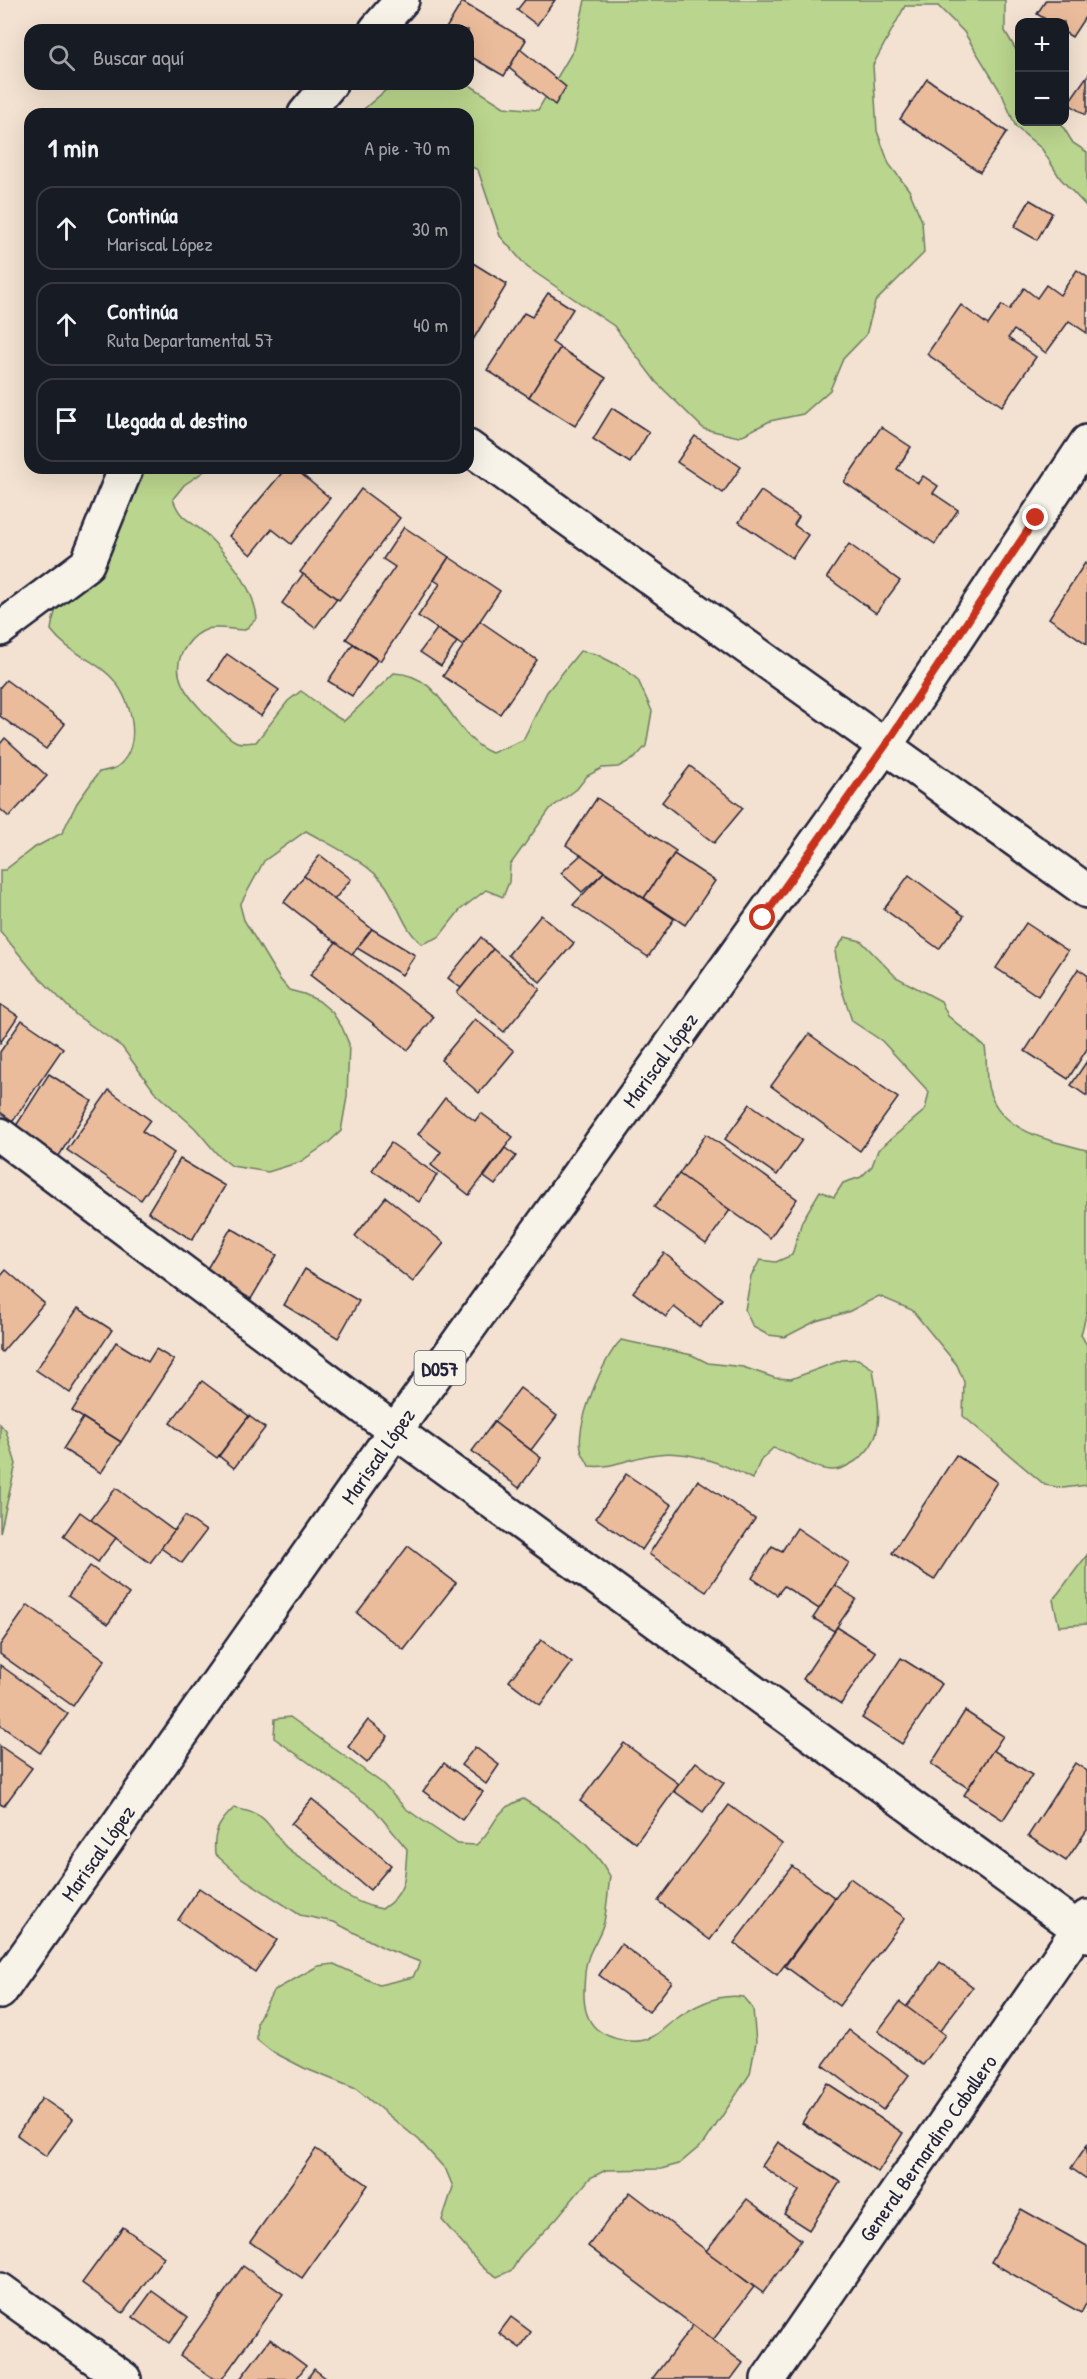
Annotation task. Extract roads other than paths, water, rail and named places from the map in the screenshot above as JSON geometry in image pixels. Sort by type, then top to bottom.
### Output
[{"type":"street","points":[[381,24],[402,0]]},
{"type":"street","points":[[310,108],[325,90]]},
{"type":"street","name":"D057","points":[[885,746],[1087,442]]},
{"type":"street","points":[[474,451],[1087,891]]},
{"type":"street","points":[[0,629],[87,564],[124,474]]},
{"type":"street","name":"Mariscal López","points":[[0,1992],[395,1431],[885,746]]},
{"type":"street","points":[[0,1136],[395,1431],[1084,1927]]},
{"type":"street","name":"General Bernardino Caballero","points":[[768,2379],[1084,1927]]},
{"type":"street","points":[[0,2290],[124,2379]]}]
